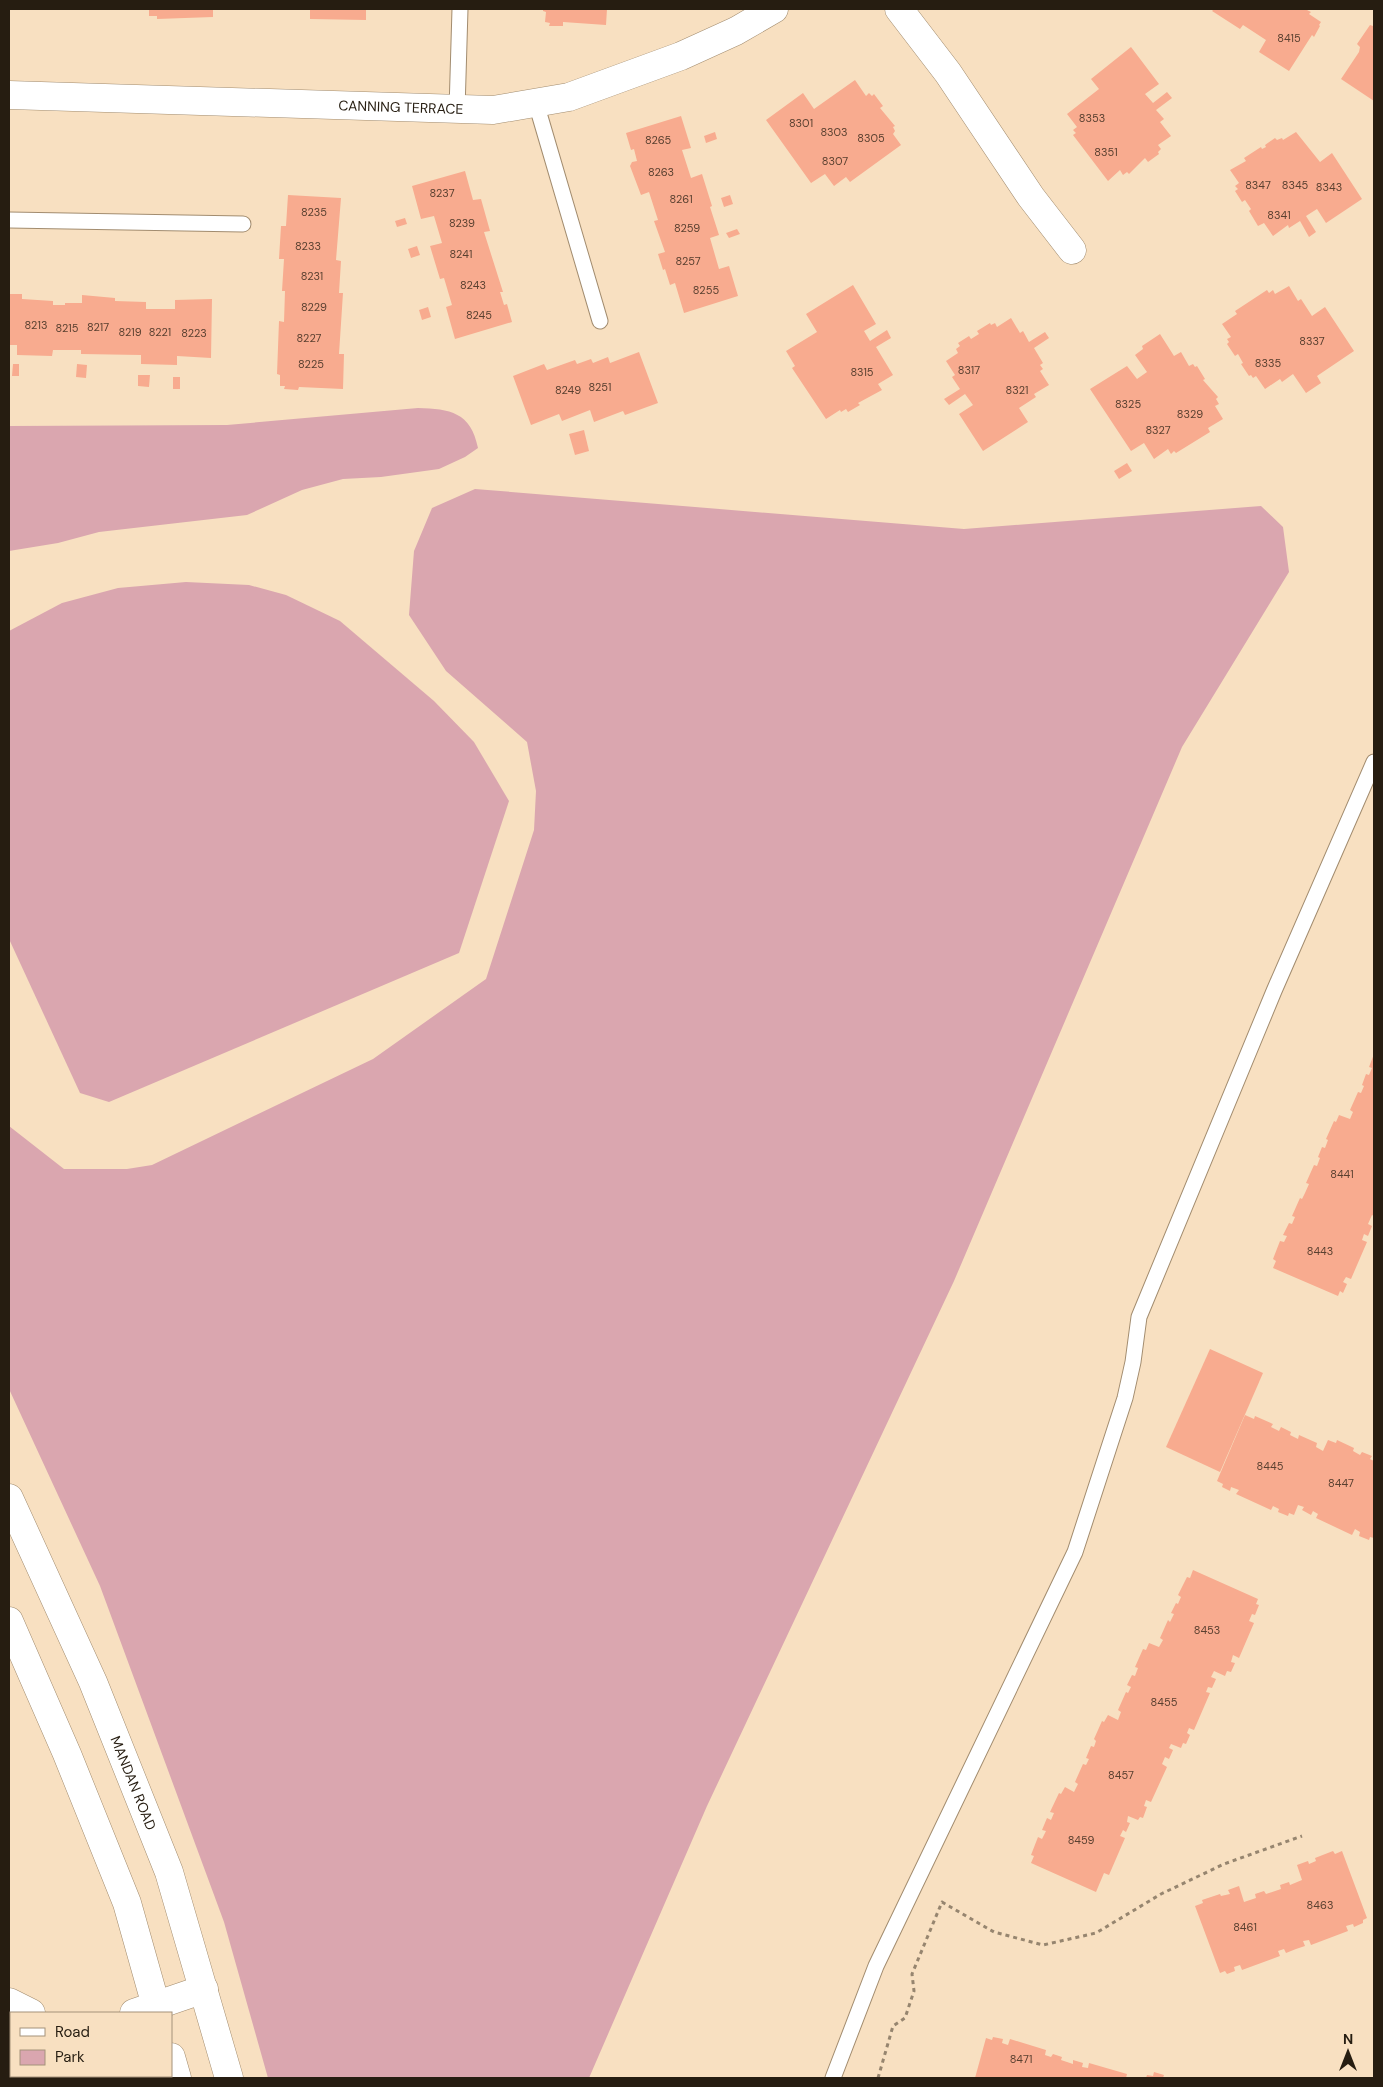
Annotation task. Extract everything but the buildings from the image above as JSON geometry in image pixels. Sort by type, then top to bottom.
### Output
[{"type":"street","name":"CANNING TERRACE","points":[[9,95],[493,110],[569,97],[681,56],[736,31],[774,9]]},
{"type":"street","points":[[899,9],[948,73],[1031,197],[1072,250]]},
{"type":"street","name":"MANDAN ROAD","points":[[9,1498],[18,1541],[93,1682],[169,1872],[229,2078]]},
{"type":"street","points":[[9,1620],[67,1754],[126,1903],[149,2011],[204,1989]]},
{"type":"street","points":[[9,2002],[29,2012]]},
{"type":"street","points":[[172,2060],[177,2078]]},
{"type":"lane","points":[[457,110],[460,9]]},
{"type":"lane","points":[[536,104],[600,321]]},
{"type":"lane","points":[[9,220],[243,224]]},
{"type":"lane","points":[[833,2078],[854,2018],[884,1948],[1075,1552],[1125,1398],[1133,1362],[1139,1317],[1274,991],[1374,762]]},
{"type":"path","points":[[878,2078],[893,2026],[905,2018],[914,1991],[912,1974],[942,1902],[994,1932],[1043,1945],[1096,1933],[1161,1894],[1224,1864],[1302,1836]]},
{"type":"green space","points":[[418,408],[440,410],[457,415],[470,427],[478,448],[465,457],[439,469],[381,477],[343,479],[302,490],[247,515],[99,532],[58,543],[9,551],[9,426],[227,425]]},
{"type":"green space","points":[[475,489],[964,529],[1261,506],[1283,527],[1289,572],[1182,747],[954,1281],[707,1806],[589,2078],[268,2078],[224,1922],[100,1586],[9,1389],[9,1126],[64,1169],[127,1169],[152,1165],[373,1059],[486,979],[534,830],[536,791],[527,742],[446,671],[409,615],[414,551],[432,508]]},
{"type":"green space","points":[[186,582],[249,585],[286,595],[340,621],[434,701],[474,742],[509,801],[459,953],[109,1102],[80,1093],[9,939],[9,631],[62,603],[118,588]]}]
